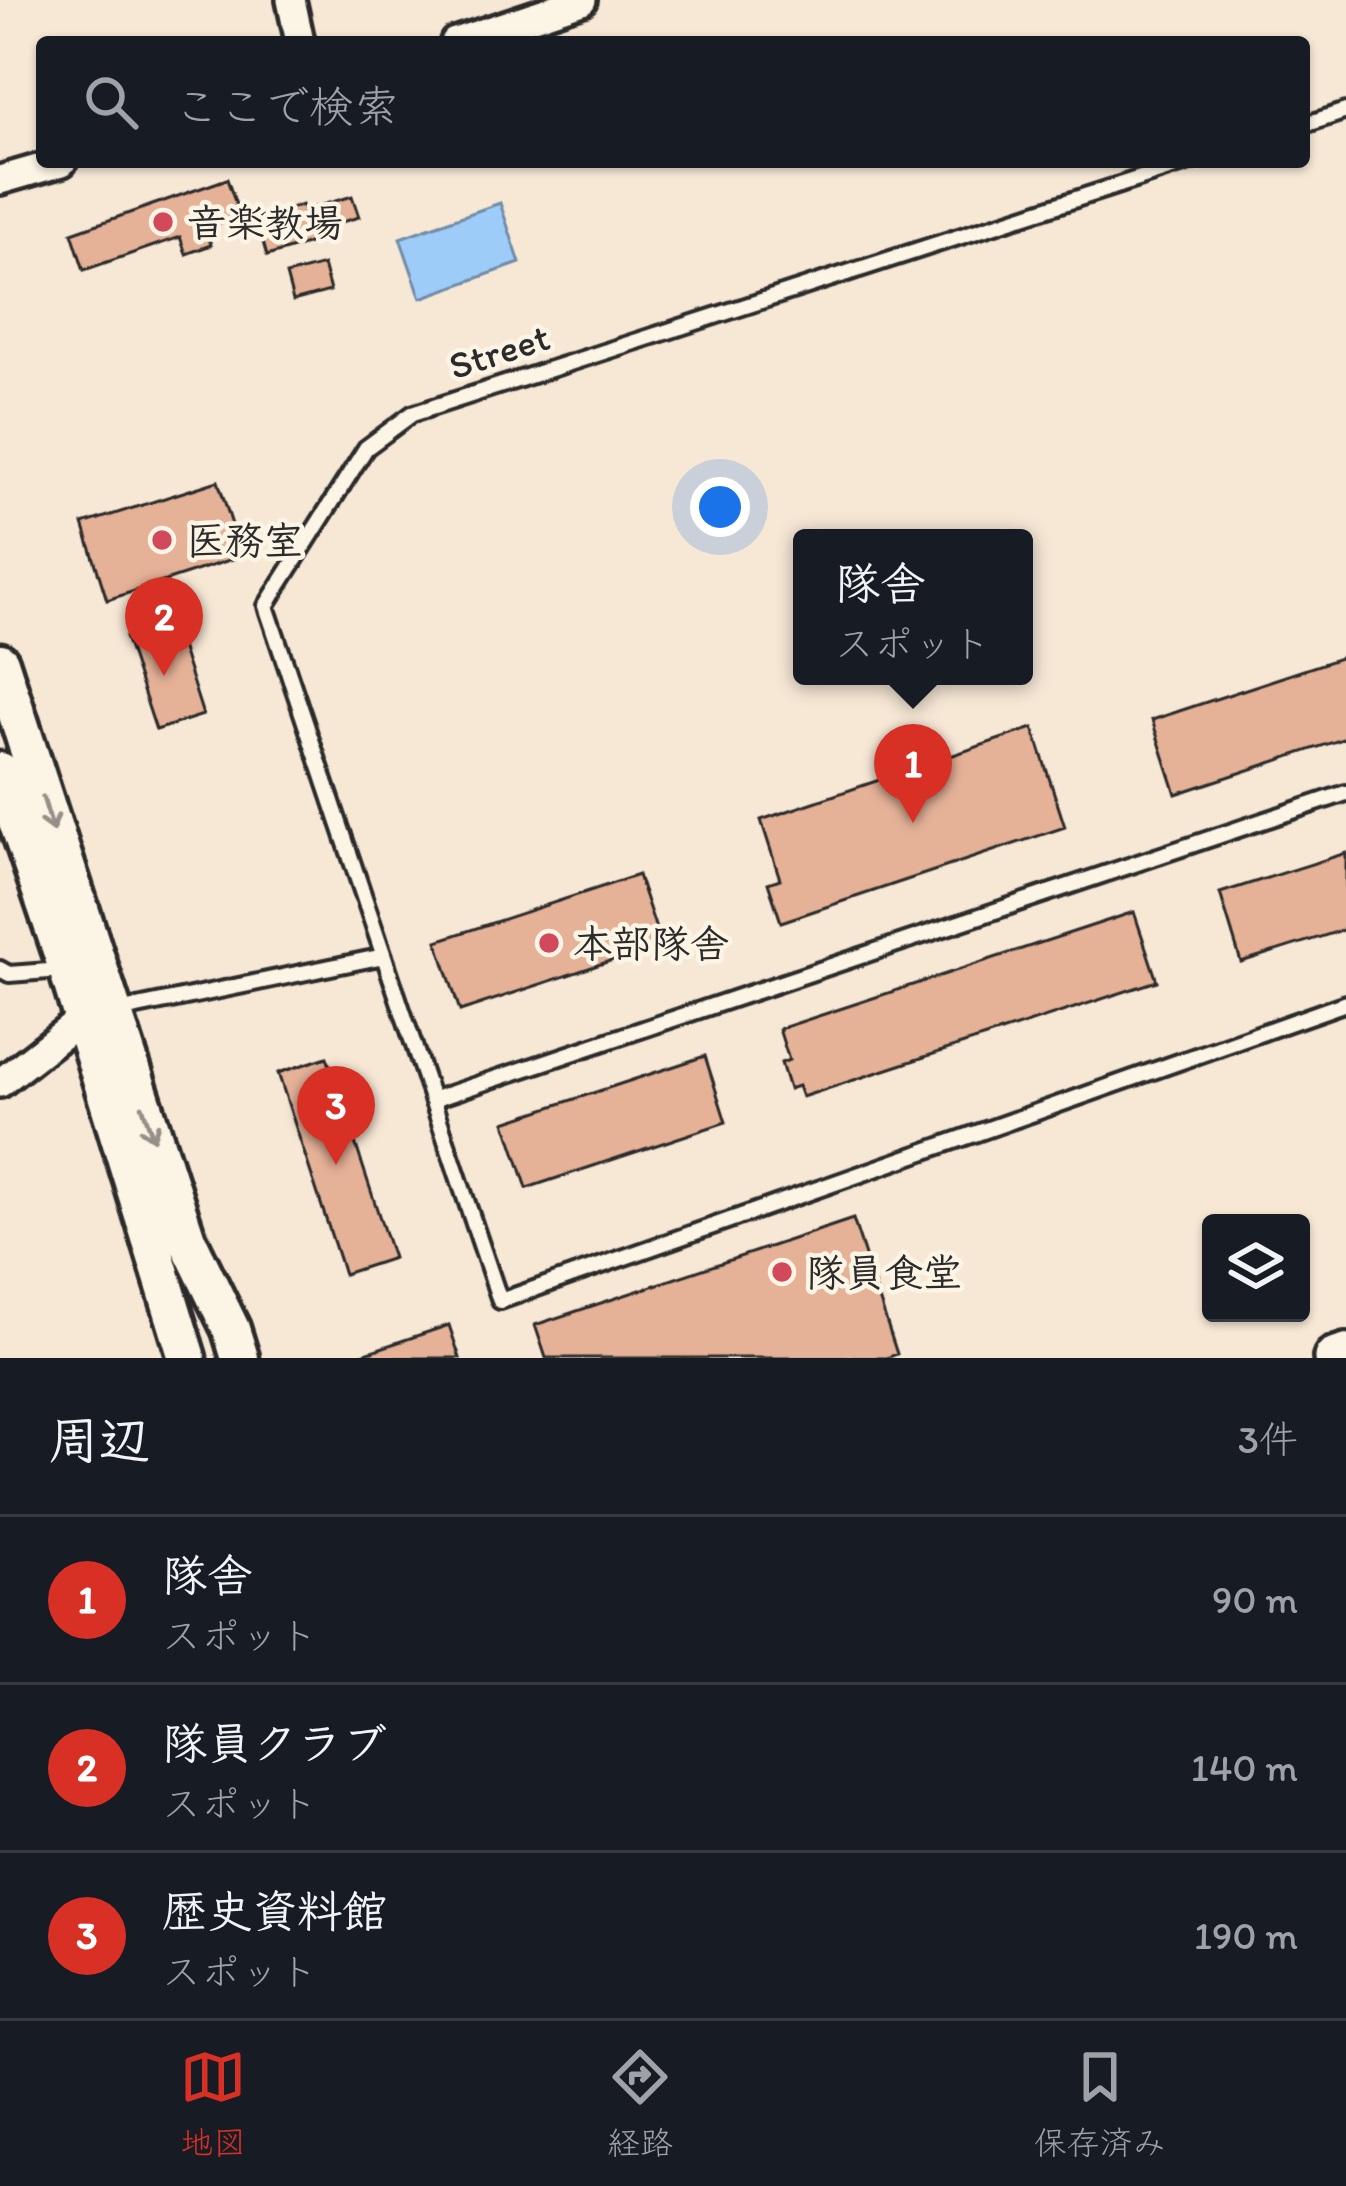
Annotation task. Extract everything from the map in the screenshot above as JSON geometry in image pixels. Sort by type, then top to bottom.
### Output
[{"type":"main road","points":[[1334,1358],[1346,1354]]},
{"type":"street","points":[[291,0],[299,36]]},
{"type":"street","points":[[472,36],[582,0]]},
{"type":"street","points":[[0,180],[41,168]]},
{"type":"street","points":[[0,662],[187,1358]]},
{"type":"street","points":[[0,771],[67,968],[96,1016],[240,1358]]},
{"type":"street","points":[[0,1083],[96,1016]]},
{"type":"lane","points":[[1310,123],[1346,111]]},
{"type":"lane","name":"Street","points":[[384,956],[266,606],[366,448],[412,414],[1171,168]]},
{"type":"lane","points":[[432,1100],[1346,793]]},
{"type":"lane","points":[[96,1016],[384,956],[500,1301],[1346,1003]]},
{"type":"lane","points":[[0,968],[10,974],[67,968]]},
{"type":"water","points":[[500,203],[520,263],[421,298],[400,238]]},
{"type":"building","name":"音楽教場","points":[[227,179],[240,216],[206,228],[211,245],[186,254],[180,237],[84,270],[72,233]]},
{"type":"building","points":[[352,196],[359,217],[321,228],[315,207]]},
{"type":"building","points":[[302,205],[313,242],[267,256],[256,218]]},
{"type":"building","points":[[323,265],[330,291],[293,301],[286,275]]},
{"type":"building","name":"医務室","points":[[218,481],[242,556],[107,600],[83,524]]},
{"type":"building","points":[[173,621],[203,715],[156,730],[125,637]]},
{"type":"building","points":[[1346,656],[1346,738],[1176,794],[1152,720]]},
{"type":"building","points":[[1033,728],[1065,827],[781,922],[768,883],[780,879],[761,820]]},
{"type":"building","points":[[1346,853],[1346,929],[1241,962],[1220,893]]},
{"type":"building","name":"本部隊舎","points":[[638,875],[661,944],[460,1011],[437,941]]},
{"type":"building","points":[[1134,912],[1157,981],[802,1097],[798,1086],[789,1089],[781,1063],[789,1060],[779,1029]]},
{"type":"building","points":[[705,1056],[726,1122],[527,1188],[505,1122]]},
{"type":"building","points":[[327,1057],[393,1258],[344,1274],[278,1073]]},
{"type":"building","name":"隊員食堂","points":[[853,1219],[897,1354],[887,1358],[546,1358],[535,1325]]},
{"type":"building","points":[[449,1325],[460,1358],[351,1358]]},
{"type":"place","name":"音楽教場","points":[[163,222]]},
{"type":"place","name":"医務室","points":[[162,540]]},
{"type":"place","name":"隊員クラブ","points":[[164,676]]},
{"type":"place","name":"隊舎","points":[[913,823]]},
{"type":"place","name":"本部隊舎","points":[[549,943]]},
{"type":"place","name":"歴史資料館","points":[[336,1165]]},
{"type":"place","name":"隊員食堂","points":[[782,1272]]}]
